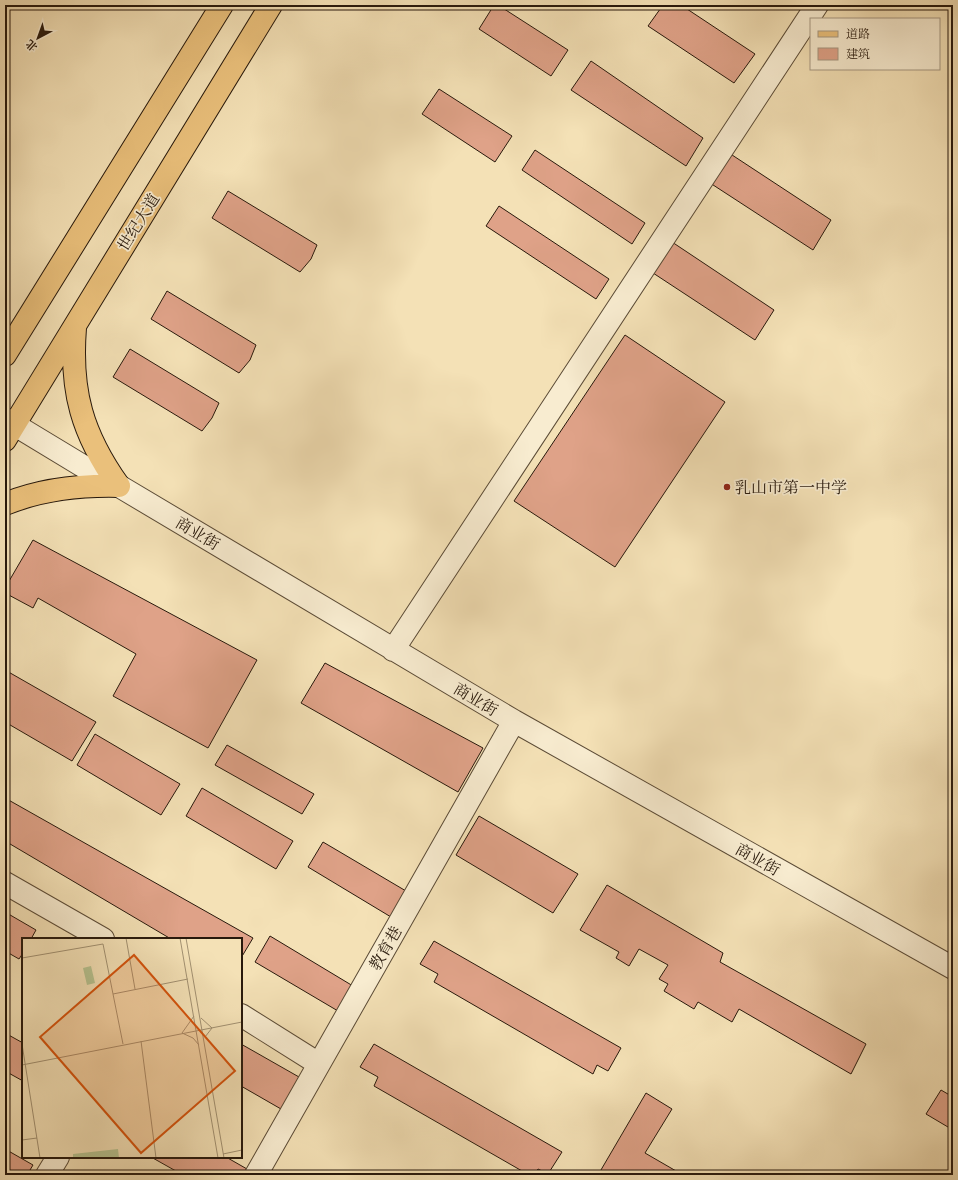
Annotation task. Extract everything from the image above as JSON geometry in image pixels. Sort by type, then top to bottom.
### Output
[{"type":"main road","points":[[5,355],[12,338],[222,5]]},
{"type":"main road","name":"世纪大道","points":[[5,440],[271,5]]},
{"type":"main road","points":[[75,325],[73,351],[78,403],[85,426],[94,447],[105,467],[119,486]]},
{"type":"main road","points":[[5,504],[44,491],[56,489],[94,485],[119,486]]},
{"type":"street","points":[[393,650],[817,5]]},
{"type":"street","name":"商业街","points":[[5,419],[514,722],[953,968]]},
{"type":"street","name":"教育巷","points":[[256,1175],[514,722]]},
{"type":"street","points":[[5,883],[101,938]]},
{"type":"street","points":[[242,1016],[319,1064]]},
{"type":"street","points":[[47,1175],[57,1158]]},
{"type":"building","points":[[494,5],[498,5],[568,50],[551,76],[479,29]]},
{"type":"building","points":[[663,5],[681,5],[755,54],[734,83],[648,26]]},
{"type":"building","points":[[591,61],[703,138],[686,166],[571,90]]},
{"type":"building","points":[[439,89],[512,136],[495,162],[422,114]]},
{"type":"building","points":[[535,150],[645,223],[632,244],[522,170]]},
{"type":"building","points":[[726,151],[831,220],[813,250],[707,181]]},
{"type":"building","points":[[228,191],[317,245],[311,259],[300,272],[212,218]]},
{"type":"building","points":[[499,206],[609,279],[596,299],[486,226]]},
{"type":"building","points":[[669,240],[774,310],[755,340],[650,271]]},
{"type":"building","points":[[167,291],[256,345],[250,360],[239,373],[151,319]]},
{"type":"building","points":[[625,335],[725,402],[615,567],[514,501]]},
{"type":"building","points":[[130,349],[219,403],[212,418],[202,431],[113,377]]},
{"type":"building","points":[[33,540],[257,660],[208,748],[113,696],[136,654],[38,598],[33,608],[5,593],[5,588]]},
{"type":"building","points":[[325,663],[483,748],[458,792],[301,703]]},
{"type":"building","points":[[5,670],[96,722],[72,761],[5,722]]},
{"type":"building","points":[[95,734],[180,784],[161,815],[77,765]]},
{"type":"building","points":[[227,745],[314,794],[302,814],[215,765]]},
{"type":"building","points":[[202,788],[293,841],[276,869],[186,816]]},
{"type":"building","points":[[5,798],[253,938],[242,956],[242,938],[169,938],[5,841]]},
{"type":"building","points":[[479,816],[578,874],[553,913],[456,855]]},
{"type":"building","points":[[323,842],[406,891],[391,917],[308,867]]},
{"type":"building","points":[[607,885],[723,953],[720,962],[866,1044],[851,1074],[739,1009],[732,1022],[698,1002],[694,1009],[664,991],[668,984],[659,979],[668,965],[639,949],[629,966],[616,958],[619,952],[580,930]]},
{"type":"building","points":[[5,912],[36,930],[32,938],[22,938],[22,954],[19,959],[5,951]]},
{"type":"building","points":[[270,936],[353,986],[338,1011],[255,962]]},
{"type":"building","points":[[434,941],[621,1048],[608,1071],[597,1065],[593,1074],[434,982],[438,974],[420,964]]},
{"type":"building","points":[[5,1033],[22,1042],[22,1080],[5,1071]]},
{"type":"building","points":[[374,1044],[562,1152],[548,1174],[538,1169],[534,1175],[529,1175],[374,1086],[378,1077],[360,1067]]},
{"type":"building","points":[[242,1045],[299,1077],[281,1109],[242,1087]]},
{"type":"building","points":[[941,1090],[953,1097],[953,1130],[926,1114]]},
{"type":"building","points":[[646,1093],[672,1109],[645,1153],[683,1175],[598,1175]]},
{"type":"building","points":[[5,1149],[33,1165],[27,1175],[5,1175]]},
{"type":"building","points":[[153,1158],[228,1158],[247,1169],[243,1175],[183,1175]]},
{"type":"place","name":"乳山市第一中学","points":[[727,487]]}]
